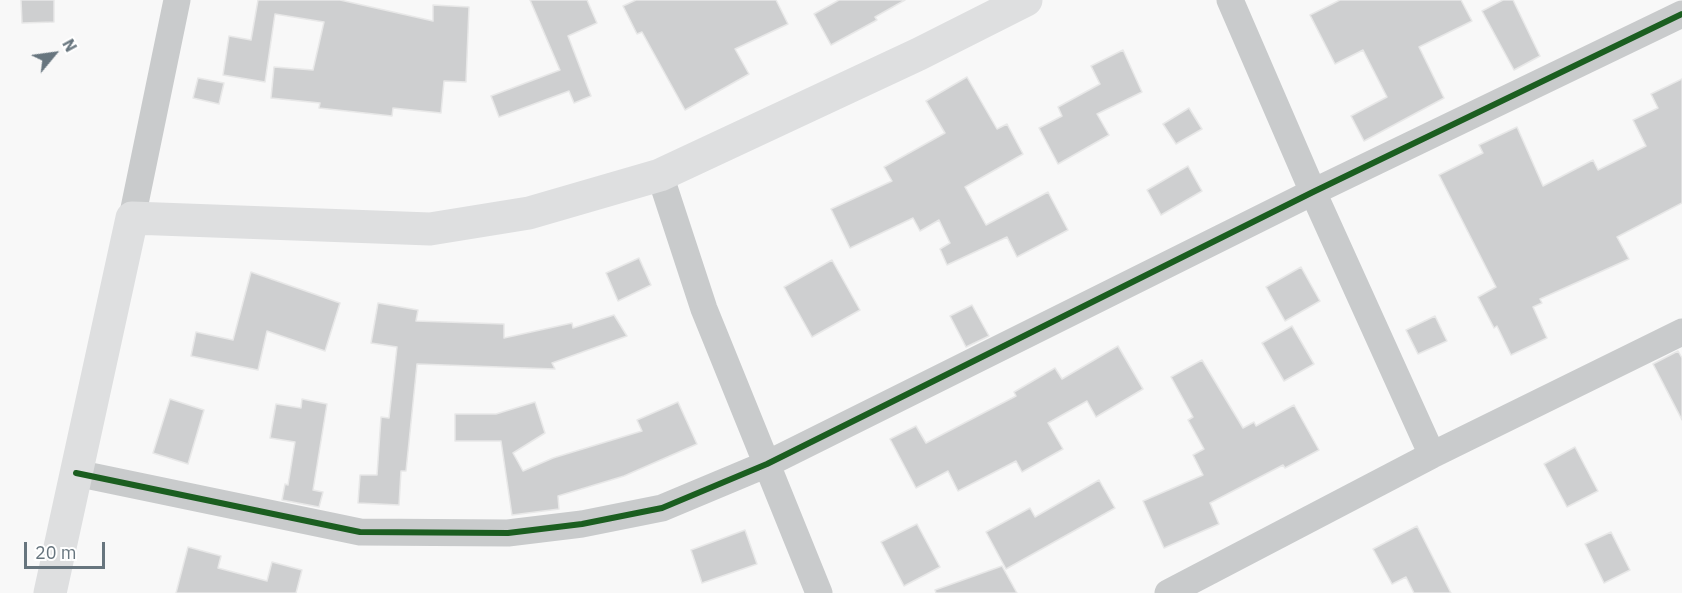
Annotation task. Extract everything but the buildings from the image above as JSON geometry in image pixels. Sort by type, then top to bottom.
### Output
[{"type":"street","points":[[50,593],[177,0]]},
{"type":"street","points":[[132,218],[430,229],[529,213],[660,175],[919,54],[1026,0]]},
{"type":"street","points":[[1230,0],[1313,192],[1432,455]]},
{"type":"street","points":[[76,473],[360,532],[508,533],[582,524],[662,508],[767,464],[1313,192],[1682,14]]},
{"type":"street","points":[[660,175],[704,309],[819,593]]},
{"type":"street","points":[[1168,593],[1432,455],[1682,332]]},
{"type":"cycle path","points":[[76,473],[360,532],[508,533],[582,524],[662,508],[767,464],[1313,192],[1682,14]]}]
